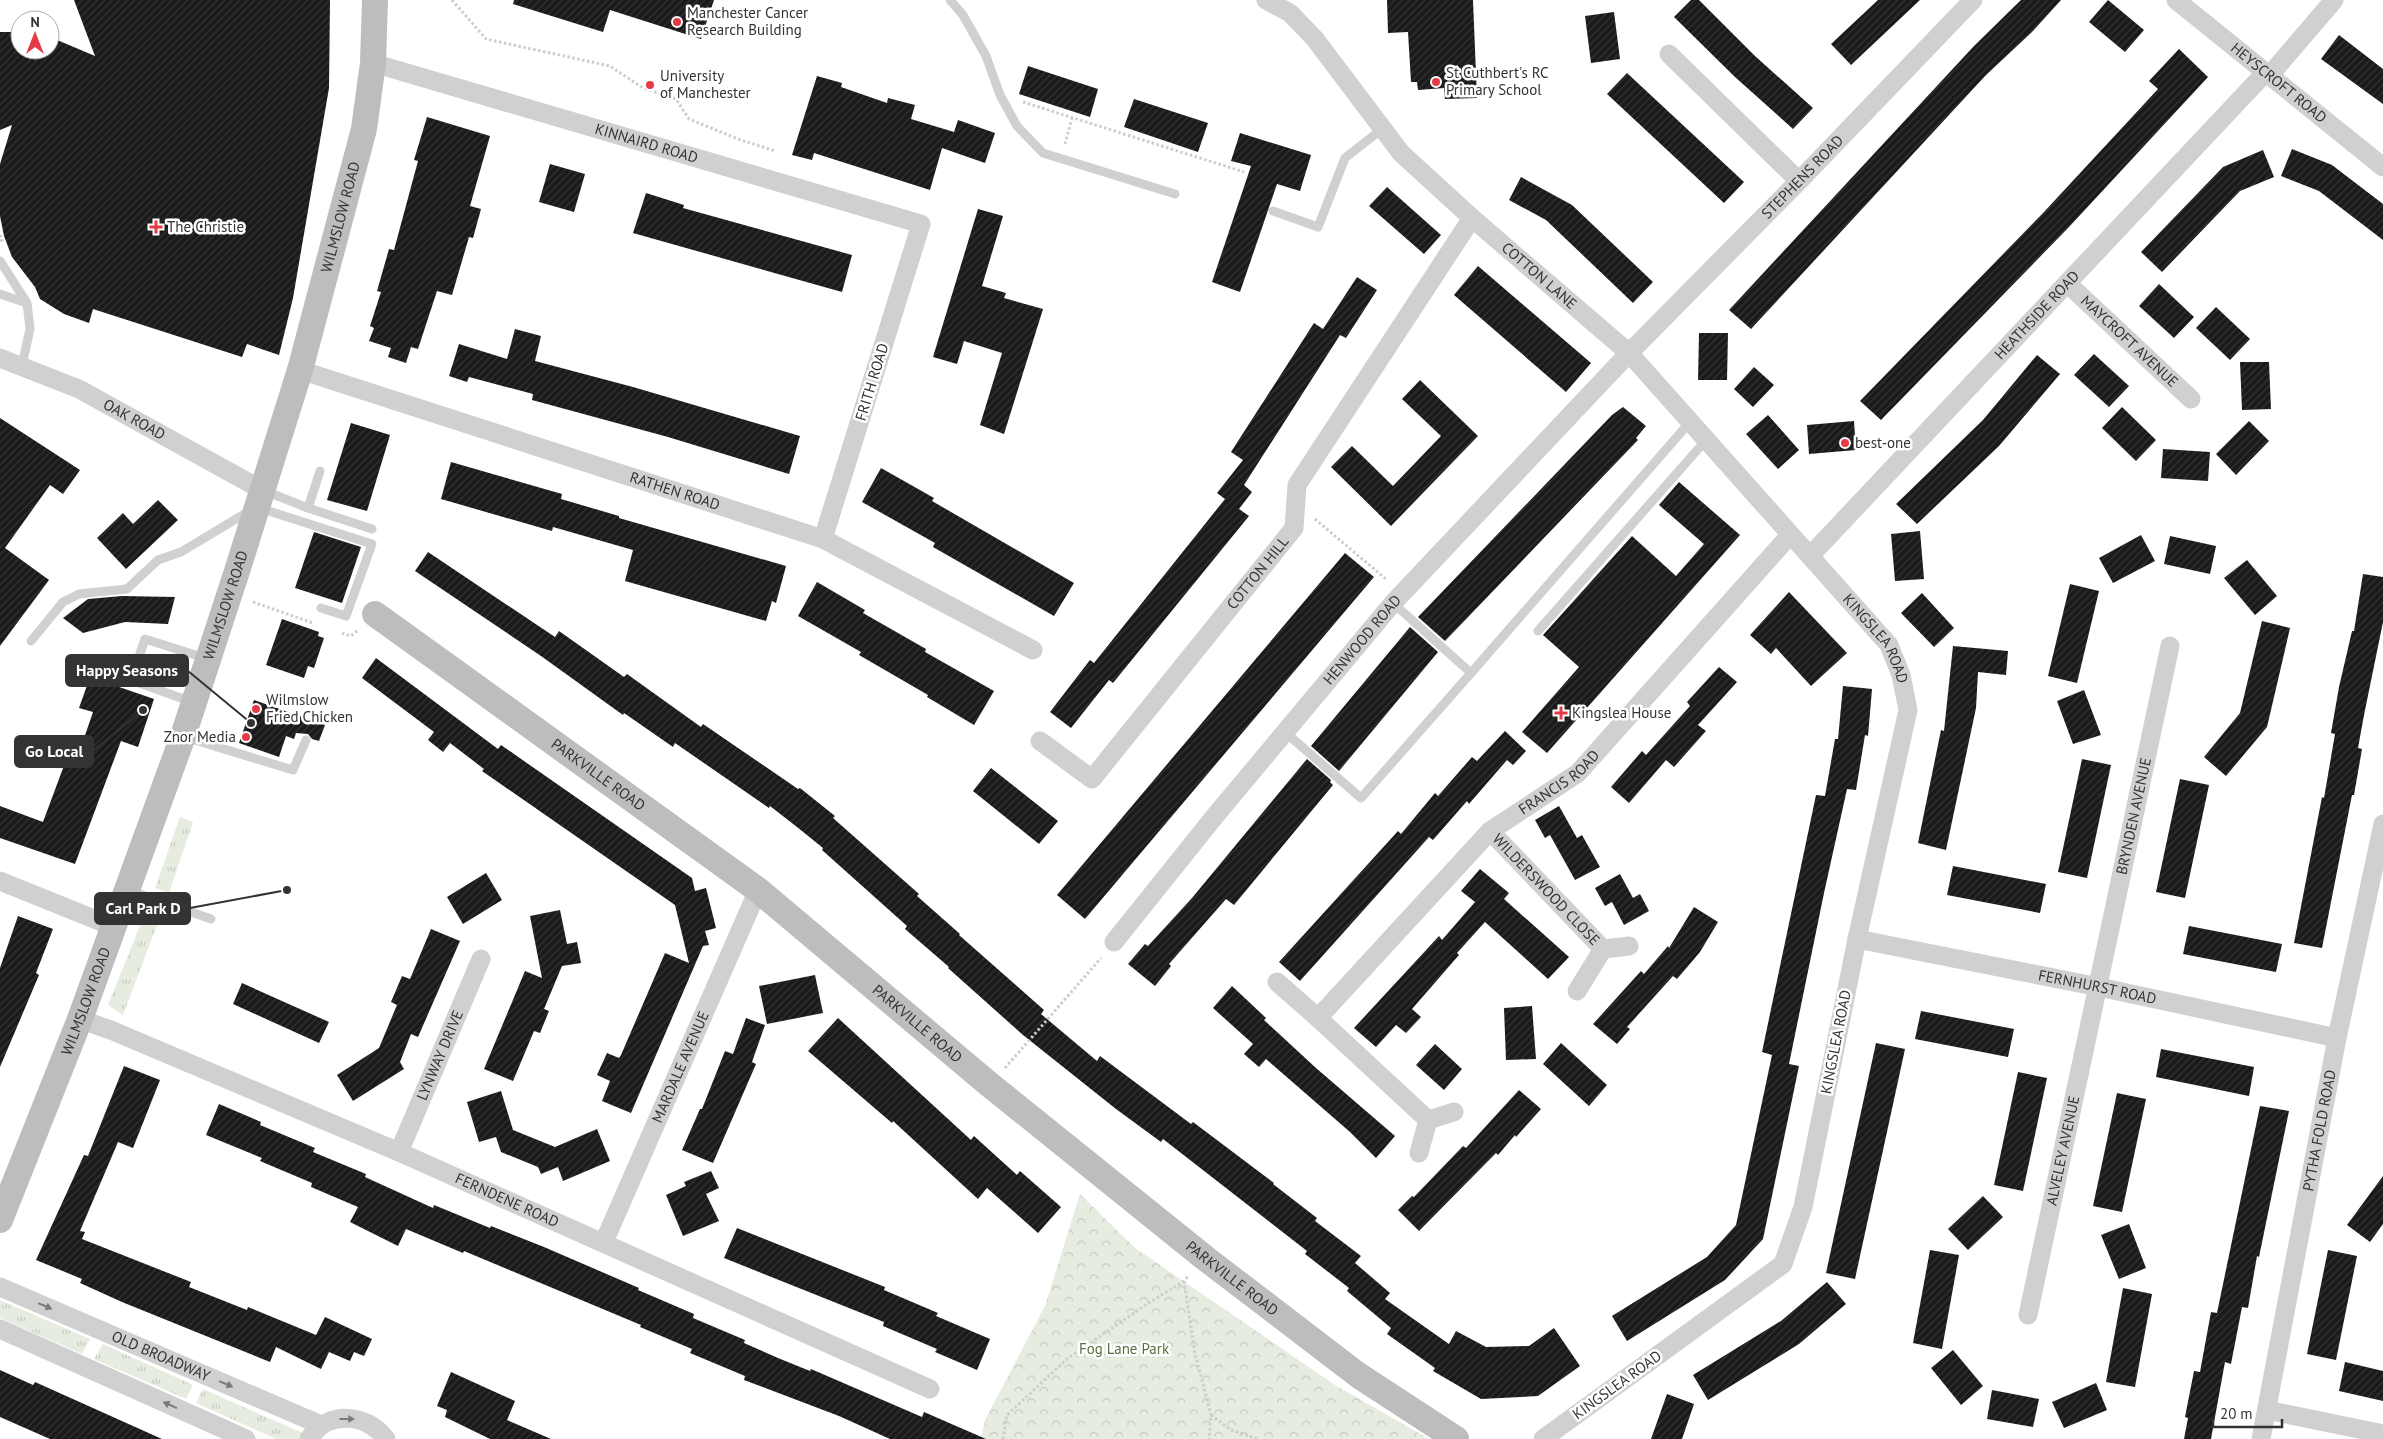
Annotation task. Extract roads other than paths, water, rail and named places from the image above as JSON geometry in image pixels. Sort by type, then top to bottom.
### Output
[{"type":"street","name":"WILMSLOW ROAD","points":[[0,1220],[80,1019],[194,703],[300,370],[364,129],[373,63],[375,0]]},
{"type":"street","name":"COTTON LANE","points":[[1266,0],[1290,14],[1314,39],[1401,152],[1472,218],[1630,353],[1790,536],[1810,556]]},
{"type":"street","name":"STEPHENS ROAD","points":[[1630,353],[1973,0]]},
{"type":"street","name":"HEYSCROFT ROAD","points":[[2176,0],[2267,75],[2383,166]]},
{"type":"street","name":"HEATHSIDE ROAD","points":[[1810,556],[2267,75],[2334,0]]},
{"type":"street","points":[[1669,54],[1799,181]]},
{"type":"street","name":"KINNAIRD ROAD","points":[[373,63],[921,224]]},
{"type":"street","name":"COTTON HILL","points":[[1040,741],[1092,779],[1294,528],[1296,485],[1472,218]]},
{"type":"street","name":"FRITH ROAD","points":[[823,539],[921,224]]},
{"type":"street","name":"MAYCROFT AVENUE","points":[[2068,284],[2191,399]]},
{"type":"street","name":"HENWOOD ROAD","points":[[1114,942],[1398,598],[1630,353]]},
{"type":"street","name":"OAK ROAD","points":[[0,358],[22,365],[79,390],[259,499]]},
{"type":"street","name":"RATHEN ROAD","points":[[300,370],[823,539],[1033,650]]},
{"type":"street","name":"FRANCIS ROAD","points":[[1318,1018],[1490,831],[1578,773],[1790,536]]},
{"type":"street","name":"KINGSLEA ROAD","points":[[1543,1439],[1783,1264],[1803,1207],[1857,939],[1908,710],[1901,674],[1888,645],[1810,556]]},
{"type":"street","name":"PARKVILLE ROAD","points":[[375,614],[758,890],[990,1085],[1204,1258],[1358,1375],[1456,1439]]},
{"type":"street","name":"BRYNDEN AVENUE","points":[[2099,987],[2170,646]]},
{"type":"street","name":"PYTHA FOLD ROAD","points":[[2261,1439],[2337,1038],[2383,824]]},
{"type":"street","name":"WILDERSWOOD CLOSE","points":[[1490,831],[1603,949]]},
{"type":"street","points":[[0,881],[114,927]]},
{"type":"street","name":"MARDALE AVENUE","points":[[604,1242],[758,890]]},
{"type":"street","name":"FERNHURST ROAD","points":[[1857,939],[2099,987],[2337,1038]]},
{"type":"street","name":"WILDERSWOOD CLOSE","points":[[1603,949],[1629,946]]},
{"type":"street","name":"WILDERSWOOD CLOSE","points":[[1577,990],[1603,949]]},
{"type":"street","name":"LYNWAY DRIVE","points":[[399,1152],[482,959]]},
{"type":"street","points":[[1277,982],[1428,1120]]},
{"type":"street","name":"ALVELEY AVENUE","points":[[2028,1315],[2099,987]]},
{"type":"street","name":"FERNDENE ROAD","points":[[80,1019],[113,1031],[399,1152],[930,1389]]},
{"type":"street","points":[[1428,1120],[1454,1112]]},
{"type":"street","points":[[1419,1153],[1428,1120]]},
{"type":"street","name":"OLD BROADWAY","points":[[0,1287],[315,1432],[336,1419],[351,1417],[367,1421],[380,1430],[386,1439]]},
{"type":"street","points":[[0,1329],[246,1439]]},
{"type":"street","points":[[2267,1410],[2383,1434]]},
{"type":"lane","points":[[950,0],[963,15],[986,56],[1000,95],[1017,126],[1028,140],[1043,153],[1175,194]]},
{"type":"lane","points":[[1273,211],[1318,227],[1345,158],[1382,129]]},
{"type":"lane","points":[[0,261],[27,304],[30,330],[22,365]]},
{"type":"lane","points":[[0,294],[27,304]]},
{"type":"lane","points":[[1286,733],[1361,798],[1690,422]]},
{"type":"lane","points":[[1538,631],[1706,440]]},
{"type":"lane","points":[[308,508],[320,471]]},
{"type":"lane","points":[[259,499],[372,544],[346,616],[321,608]]},
{"type":"lane","points":[[31,641],[63,602],[79,594],[127,589],[158,560],[181,552],[259,499],[308,508],[372,529]]},
{"type":"lane","points":[[1398,598],[1471,673]]},
{"type":"lane","points":[[194,703],[131,680],[145,639],[208,659]]},
{"type":"lane","points":[[182,736],[293,770],[306,740]]},
{"type":"lane","points":[[128,890],[211,920]]},
{"type":"place","name":"Manchester Cancer Research Building","points":[[677,22]]},
{"type":"place","name":"St Cuthbert's RC Primary School","points":[[1436,82]]},
{"type":"place","name":"University of Manchester","points":[[650,85]]},
{"type":"place","name":"The Christie","points":[[156,227]]},
{"type":"place","name":"best-one","points":[[1845,443]]},
{"type":"place","name":"Wilmslow Fried Chicken","points":[[256,709]]},
{"type":"place","name":"Go Local","points":[[143,710]]},
{"type":"place","name":"Kingslea House","points":[[1561,713]]},
{"type":"place","name":"Happy Seasons","points":[[251,723]]},
{"type":"place","name":"Znor Media","points":[[246,737]]},
{"type":"place","name":"Carl Park D","points":[[287,890]]},
{"type":"park label","name":"Fog Lane Park","points":[[1124,1349]]}]
